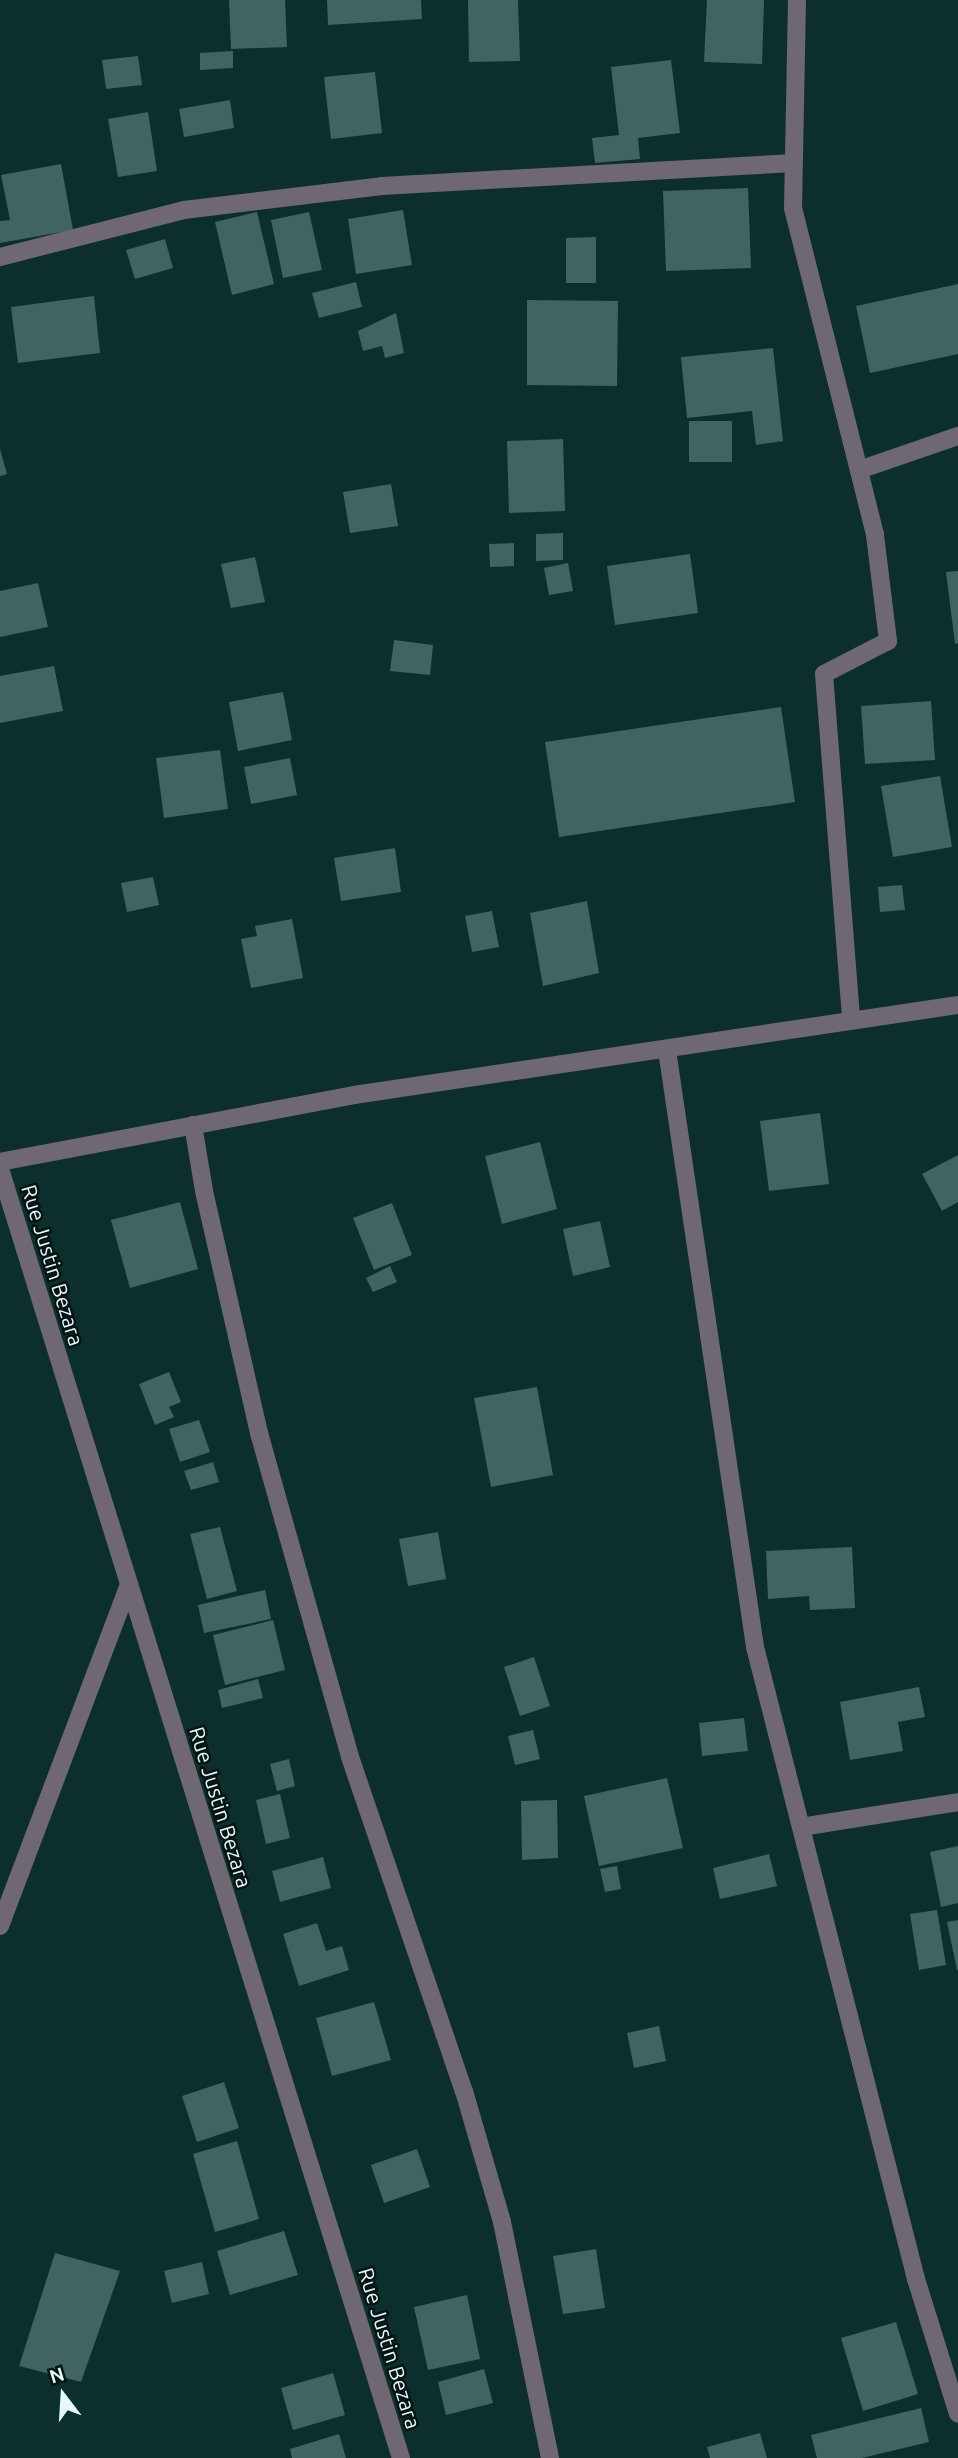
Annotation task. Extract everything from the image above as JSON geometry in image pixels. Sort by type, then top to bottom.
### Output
[{"type":"street","points":[[797,0],[793,208],[875,535],[888,641],[824,674],[851,1020]]},
{"type":"street","points":[[0,257],[184,210],[382,186],[793,163]]},
{"type":"street","points":[[859,470],[958,436]]},
{"type":"street","points":[[0,1162],[354,1095],[667,1050],[958,1004]]},
{"type":"street","points":[[667,1050],[755,1647],[916,2279],[958,2414]]},
{"type":"street","points":[[193,1125],[204,1191],[259,1433],[350,1757],[464,2091],[502,2222],[550,2458]]},
{"type":"street","name":"Rue Justin Bezara","points":[[0,1169],[128,1588],[401,2458]]},
{"type":"street","points":[[0,1926],[128,1588]]},
{"type":"street","points":[[801,1827],[958,1802]]},
{"type":"building","points":[[229,0],[285,0],[287,47],[231,49]]},
{"type":"building","points":[[327,0],[421,0],[422,19],[328,25]]},
{"type":"building","points":[[468,0],[518,0],[520,61],[469,62]]},
{"type":"building","points":[[707,0],[764,0],[762,64],[704,62]]},
{"type":"building","points":[[233,51],[233,68],[200,70],[200,53]]},
{"type":"building","points":[[138,56],[142,85],[106,89],[102,60]]},
{"type":"building","points":[[671,60],[680,133],[638,138],[640,159],[595,163],[592,138],[619,135],[611,67]]},
{"type":"building","points":[[375,72],[382,133],[331,139],[324,77]]},
{"type":"building","points":[[230,100],[234,128],[184,137],[179,109]]},
{"type":"building","points":[[148,112],[157,171],[118,177],[108,119]]},
{"type":"building","points":[[61,164],[73,230],[0,243],[0,221],[10,220],[1,175]]},
{"type":"building","points":[[748,188],[751,268],[666,271],[663,191]]},
{"type":"building","points":[[403,210],[412,265],[356,274],[348,219]]},
{"type":"building","points":[[257,212],[274,284],[232,295],[215,222]]},
{"type":"building","points":[[309,212],[322,270],[283,278],[271,220]]},
{"type":"building","points":[[596,237],[596,283],[566,283],[566,238]]},
{"type":"building","points":[[165,239],[173,268],[135,279],[126,250]]},
{"type":"building","points":[[356,282],[362,307],[319,318],[312,293]]},
{"type":"building","points":[[958,284],[958,354],[870,373],[856,306]]},
{"type":"building","points":[[94,296],[100,353],[18,363],[11,307]]},
{"type":"building","points":[[527,300],[618,301],[617,386],[527,385]]},
{"type":"building","points":[[396,313],[404,353],[385,358],[382,346],[363,351],[358,331]]},
{"type":"building","points":[[773,348],[783,441],[756,445],[752,411],[687,418],[681,357]]},
{"type":"building","points":[[689,421],[732,421],[732,462],[689,462]]},
{"type":"building","points":[[563,439],[565,511],[509,513],[507,441]]},
{"type":"building","points":[[0,449],[7,474],[0,476]]},
{"type":"building","points":[[391,484],[398,526],[350,533],[343,492]]},
{"type":"building","points":[[563,533],[563,560],[536,561],[536,534]]},
{"type":"building","points":[[514,543],[514,566],[490,567],[489,544]]},
{"type":"building","points":[[690,554],[698,613],[615,625],[607,566]]},
{"type":"building","points":[[255,557],[265,602],[231,608],[221,564]]},
{"type":"building","points":[[568,563],[573,591],[549,595],[544,568]]},
{"type":"building","points":[[958,571],[958,643],[955,644],[946,572]]},
{"type":"building","points":[[38,583],[48,627],[0,637],[0,591]]},
{"type":"building","points":[[394,640],[433,645],[430,675],[390,671]]},
{"type":"building","points":[[54,666],[63,711],[0,723],[0,676]]},
{"type":"building","points":[[283,692],[292,740],[238,751],[229,702]]},
{"type":"building","points":[[931,701],[935,760],[865,764],[861,706]]},
{"type":"building","points":[[781,707],[795,802],[559,837],[545,742]]},
{"type":"building","points":[[220,750],[228,809],[164,818],[156,758]]},
{"type":"building","points":[[290,758],[297,795],[251,804],[244,767]]},
{"type":"building","points":[[940,776],[952,847],[893,857],[881,786]]},
{"type":"building","points":[[395,848],[401,892],[341,901],[334,858]]},
{"type":"building","points":[[153,877],[159,905],[127,912],[121,883]]},
{"type":"building","points":[[902,885],[905,910],[880,912],[878,887]]},
{"type":"building","points":[[587,901],[599,973],[543,986],[530,913]]},
{"type":"building","points":[[492,911],[499,947],[472,952],[465,916]]},
{"type":"building","points":[[292,919],[303,978],[251,988],[241,939],[257,936],[255,926]]},
{"type":"building","points":[[820,1113],[829,1184],[769,1191],[760,1121]]},
{"type":"building","points":[[540,1142],[557,1209],[502,1224],[485,1156]]},
{"type":"building","points":[[958,1155],[958,1202],[942,1211],[922,1174]]},
{"type":"building","points":[[180,1202],[198,1269],[130,1288],[111,1220]]},
{"type":"building","points":[[392,1203],[412,1255],[374,1270],[353,1218]]},
{"type":"building","points":[[600,1221],[610,1267],[573,1276],[563,1229]]},
{"type":"building","points":[[390,1266],[397,1282],[373,1292],[366,1278]]},
{"type":"building","points":[[169,1372],[181,1402],[169,1407],[174,1417],[155,1425],[139,1384]]},
{"type":"building","points":[[537,1387],[553,1475],[491,1487],[474,1398]]},
{"type":"building","points":[[199,1420],[210,1452],[180,1462],[169,1429]]},
{"type":"building","points":[[213,1462],[219,1482],[191,1490],[184,1471]]},
{"type":"building","points":[[220,1527],[237,1591],[207,1599],[190,1534]]},
{"type":"building","points":[[438,1532],[446,1579],[408,1586],[399,1539]]},
{"type":"building","points":[[852,1547],[855,1608],[810,1610],[809,1596],[768,1599],[766,1551]]},
{"type":"building","points":[[265,1590],[271,1619],[204,1633],[198,1605]]},
{"type":"building","points":[[273,1620],[285,1670],[225,1685],[213,1635]]},
{"type":"building","points":[[534,1657],[550,1706],[520,1716],[504,1667]]},
{"type":"building","points":[[258,1679],[263,1698],[222,1708],[218,1690]]},
{"type":"building","points":[[919,1687],[925,1717],[898,1722],[903,1751],[850,1760],[840,1702]]},
{"type":"building","points":[[744,1718],[748,1751],[702,1756],[699,1723]]},
{"type":"building","points":[[533,1730],[540,1759],[515,1765],[508,1736]]},
{"type":"building","points":[[289,1759],[295,1786],[277,1791],[270,1764]]},
{"type":"building","points":[[667,1778],[683,1848],[599,1866],[584,1796]]},
{"type":"building","points":[[280,1794],[290,1838],[266,1844],[256,1800]]},
{"type":"building","points":[[557,1800],[558,1858],[522,1860],[521,1801]]},
{"type":"building","points":[[958,1846],[958,1903],[941,1907],[930,1852]]},
{"type":"building","points":[[769,1854],[777,1886],[720,1899],[713,1868]]},
{"type":"building","points":[[323,1857],[331,1888],[280,1902],[272,1871]]},
{"type":"building","points":[[617,1866],[621,1889],[605,1892],[600,1869]]},
{"type":"building","points":[[937,1910],[946,1965],[919,1970],[910,1914]]},
{"type":"building","points":[[958,1920],[958,1970],[957,1970],[947,1922]]},
{"type":"building","points":[[317,1923],[326,1951],[342,1946],[349,1970],[299,1986],[283,1934]]},
{"type":"building","points":[[374,2002],[391,2060],[332,2076],[316,2018]]},
{"type":"building","points":[[659,2026],[666,2061],[634,2068],[627,2033]]},
{"type":"building","points":[[224,2082],[239,2128],[197,2142],[182,2096]]},
{"type":"building","points":[[237,2141],[259,2219],[215,2232],[193,2154]]},
{"type":"building","points":[[417,2149],[430,2187],[384,2203],[371,2165]]},
{"type":"building","points":[[284,2231],[298,2275],[230,2295],[217,2251]]},
{"type":"building","points":[[596,2249],[605,2308],[563,2314],[553,2256]]},
{"type":"building","points":[[55,2253],[120,2271],[81,2382],[19,2366]]},
{"type":"building","points":[[202,2262],[209,2294],[172,2303],[164,2271]]},
{"type":"building","points":[[467,2295],[480,2359],[428,2370],[414,2307]]},
{"type":"building","points":[[896,2322],[918,2394],[863,2411],[841,2338]]},
{"type":"building","points":[[484,2369],[493,2403],[446,2415],[438,2382]]},
{"type":"building","points":[[333,2373],[345,2415],[293,2430],[281,2388]]},
{"type":"building","points":[[921,2408],[929,2442],[862,2458],[817,2458],[811,2435]]},
{"type":"building","points":[[760,2433],[767,2458],[710,2458],[707,2447]]},
{"type":"building","points":[[339,2434],[346,2458],[292,2458],[290,2449]]}]
